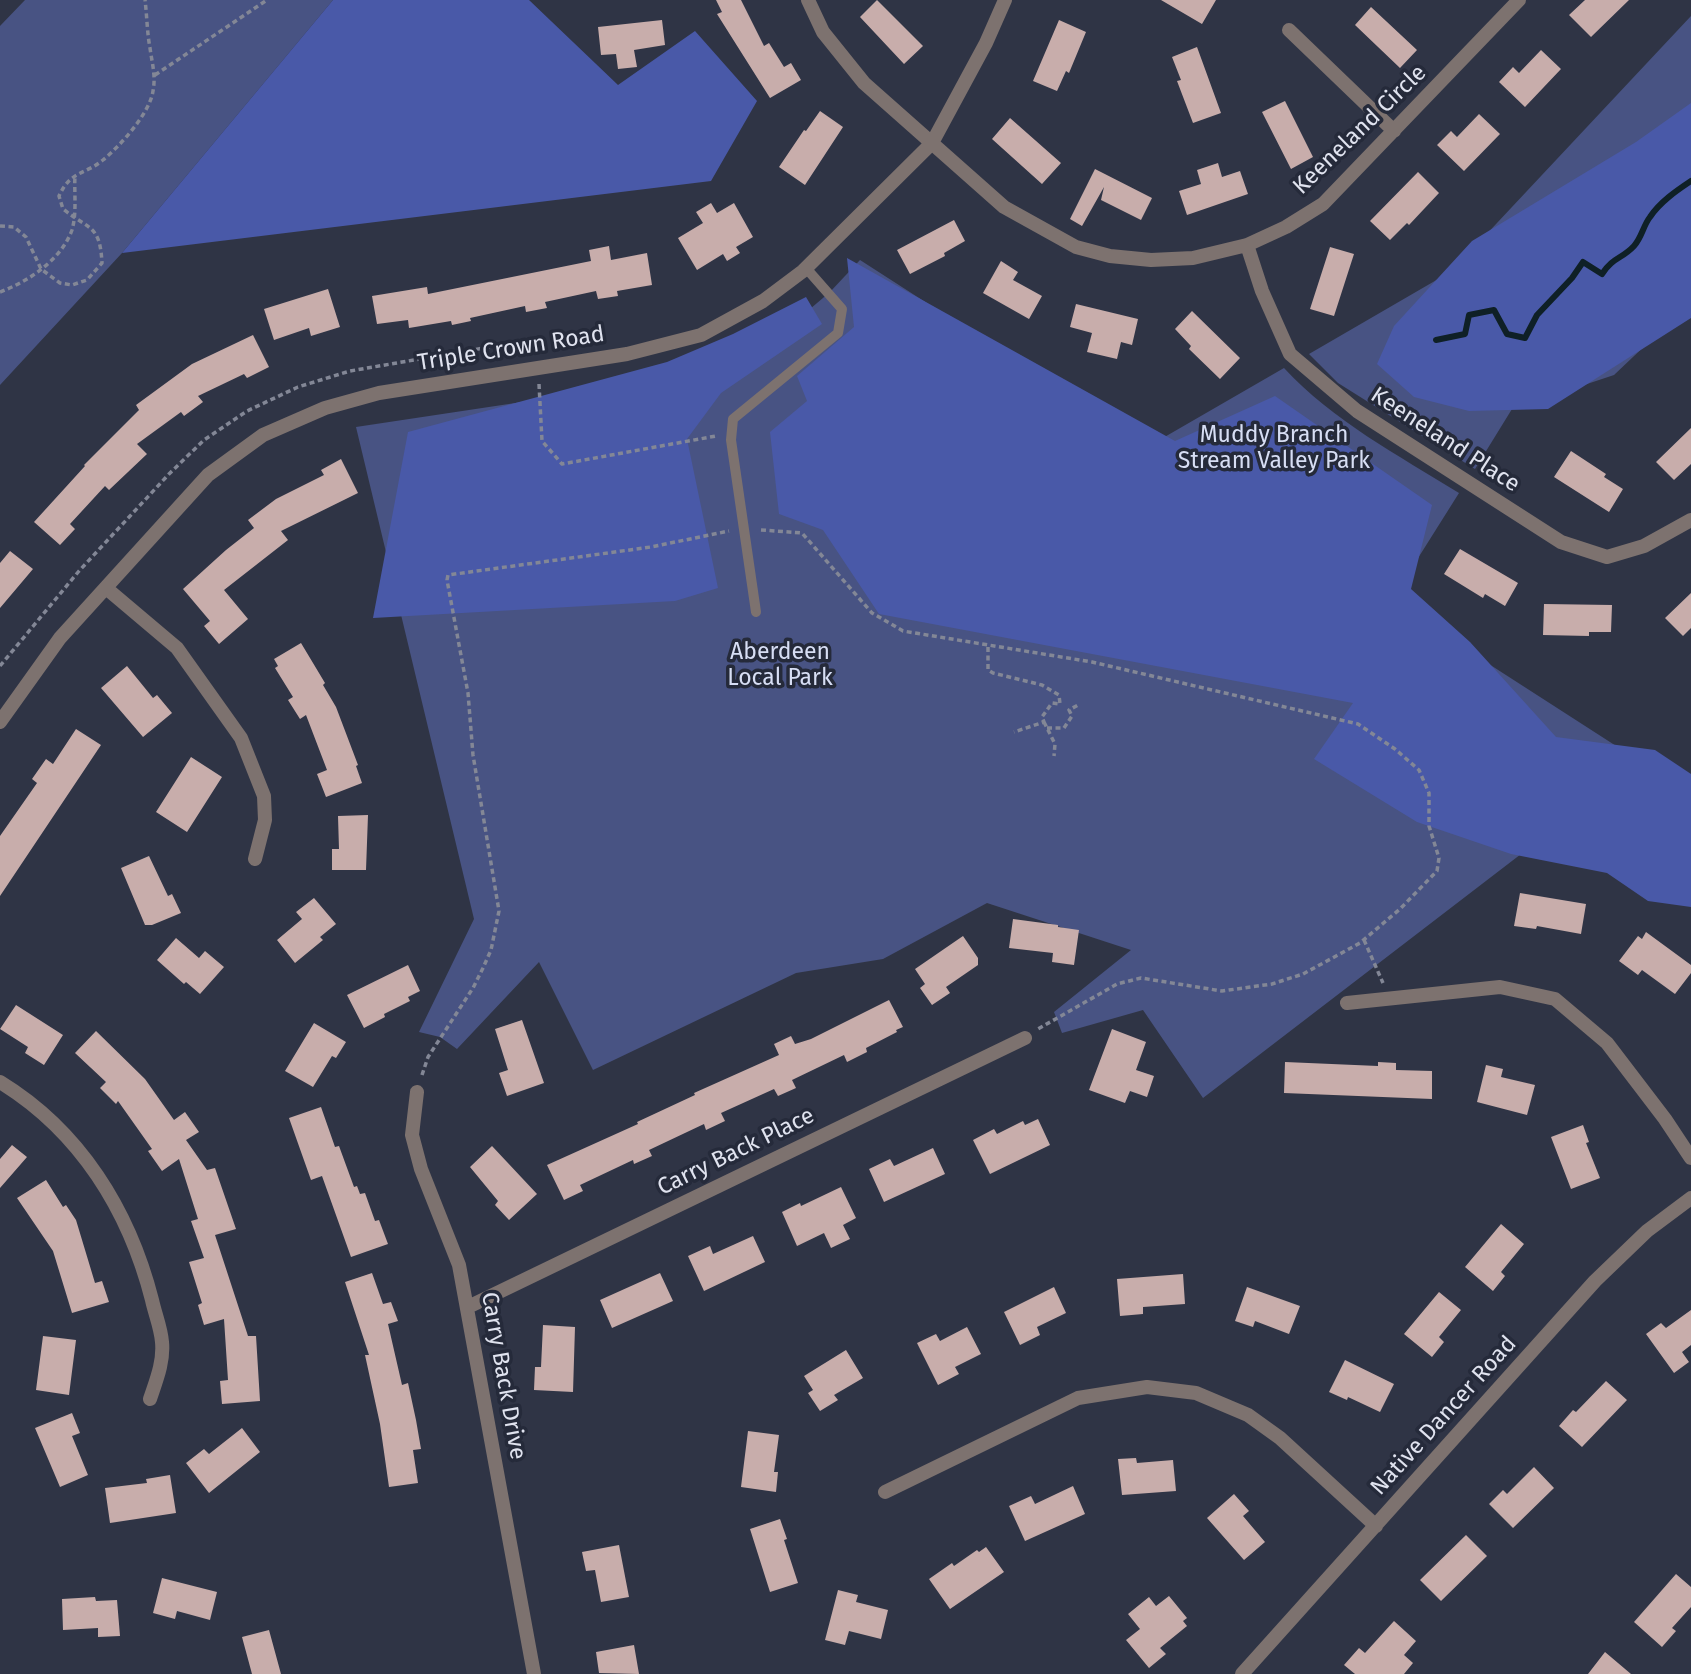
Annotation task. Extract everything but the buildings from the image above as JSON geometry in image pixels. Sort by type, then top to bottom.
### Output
[{"type":"street","name":"Keeneland Circle","points":[[808,0],[823,32],[864,83],[1004,207],[1076,247],[1111,256],[1151,260],[1193,258],[1247,245],[1286,227],[1323,204],[1519,0]]},
{"type":"street","name":"Triple Crown Road","points":[[0,722],[60,638],[208,475],[263,435],[325,408],[379,393],[627,354],[701,335],[763,301],[806,268],[932,143],[986,43],[1005,0]]},
{"type":"street","points":[[1289,30],[1394,131]]},
{"type":"street","name":"Keeneland Place","points":[[1247,245],[1262,291],[1290,354],[1357,411],[1561,542],[1607,557],[1644,546],[1691,520]]},
{"type":"street","points":[[106,588],[177,648],[241,738],[264,796],[265,820],[254,859]]},
{"type":"street","points":[[1347,1003],[1500,987],[1555,999],[1607,1043],[1691,1158]]},
{"type":"street","name":"Carry Back Place","points":[[468,1307],[1025,1038]]},
{"type":"street","points":[[0,1082],[17,1092],[59,1127],[99,1176],[122,1215],[146,1278],[162,1342],[161,1364],[150,1399]]},
{"type":"street","name":"Carry Back Drive","points":[[417,1092],[412,1135],[421,1170],[459,1265],[534,1674]]},
{"type":"street","name":"Native Dancer Road","points":[[1242,1674],[1595,1281],[1647,1231],[1691,1198]]},
{"type":"street","points":[[885,1492],[1078,1398],[1147,1387],[1196,1393],[1248,1415],[1279,1438],[1376,1526]]},
{"type":"lane","points":[[756,611],[731,433],[733,419],[838,333],[842,309],[806,268]]},
{"type":"path","points":[[0,226],[14,227],[26,237],[41,269],[61,283],[72,285],[87,280],[103,263],[102,246],[95,230],[63,209],[59,196],[64,184],[104,159],[146,111],[153,92],[155,75],[149,46],[145,0]]},
{"type":"path","points":[[155,75],[267,0]]},
{"type":"path","points":[[0,292],[17,285],[57,256],[71,231],[74,218],[75,175]]},
{"type":"path","points":[[0,666],[79,570],[169,474],[204,440],[247,411],[298,387],[350,371],[541,338]]},
{"type":"path","points":[[538,368],[541,441],[562,464],[731,433]]},
{"type":"path","points":[[417,1092],[428,1057],[474,988],[496,931],[499,911],[473,755],[468,693],[447,580],[449,575],[651,547],[743,529],[802,533],[872,613],[903,631],[1092,662],[1358,724],[1395,749],[1419,770],[1429,793],[1429,826],[1439,858],[1437,871],[1400,909],[1364,940],[1303,974],[1248,989],[1222,991],[1141,978],[1117,984],[1025,1038]]},
{"type":"path","points":[[988,647],[988,670],[1050,688],[1059,695],[1060,704]]},
{"type":"path","points":[[1047,728],[1063,728],[1072,716],[1066,704],[1052,703],[1042,718],[1044,722],[1047,728],[1055,744],[1054,756]]},
{"type":"path","points":[[1069,710],[1078,705]]},
{"type":"path","points":[[1014,732],[1044,722]]},
{"type":"path","points":[[1364,940],[1381,975],[1387,999]]},
{"type":"green space","points":[[25,0],[333,0],[122,253],[0,385],[0,26]]},
{"type":"green space","points":[[333,0],[529,0],[618,85],[695,31],[757,101],[711,181],[122,253]]},
{"type":"green space","name":"Muddy Branch Stream Valley Park","points":[[1691,16],[1691,302],[1614,375],[1512,409],[1475,469],[1338,383],[1309,354],[1452,271]]},
{"type":"green space","name":"Muddy Branch Stream Valley Park","points":[[1691,103],[1691,318],[1548,409],[1469,411],[1414,397],[1377,364],[1394,326],[1472,241],[1636,142]]},
{"type":"green space","points":[[847,258],[1175,441],[1275,396],[1432,505],[1411,589],[1470,642],[1556,737],[1655,750],[1691,774],[1691,907],[1648,901],[1607,873],[1511,854],[1417,822],[1314,759],[1353,703],[879,614],[823,530],[779,514],[770,432],[807,401],[797,376],[854,327]]},
{"type":"green space","name":"Aberdeen Local Park","points":[[860,260],[1149,446],[1284,368],[1323,405],[1345,421],[1459,493],[1391,601],[1641,762],[1203,1098],[1143,1010],[1062,1033],[1054,1012],[1131,950],[987,903],[883,959],[796,973],[593,1070],[539,962],[457,1049],[440,1037],[419,1032],[474,919],[356,427],[655,382],[790,326],[830,292]]},
{"type":"green space","points":[[806,297],[822,324],[721,393],[687,439],[718,588],[675,601],[373,618],[408,432],[667,362],[733,334]]},
{"type":"waterway","points":[[1436,340],[1465,334],[1469,315],[1494,310],[1507,334],[1525,338],[1537,315],[1572,278],[1583,262],[1602,274],[1610,264],[1634,246],[1659,206],[1691,181]]}]
